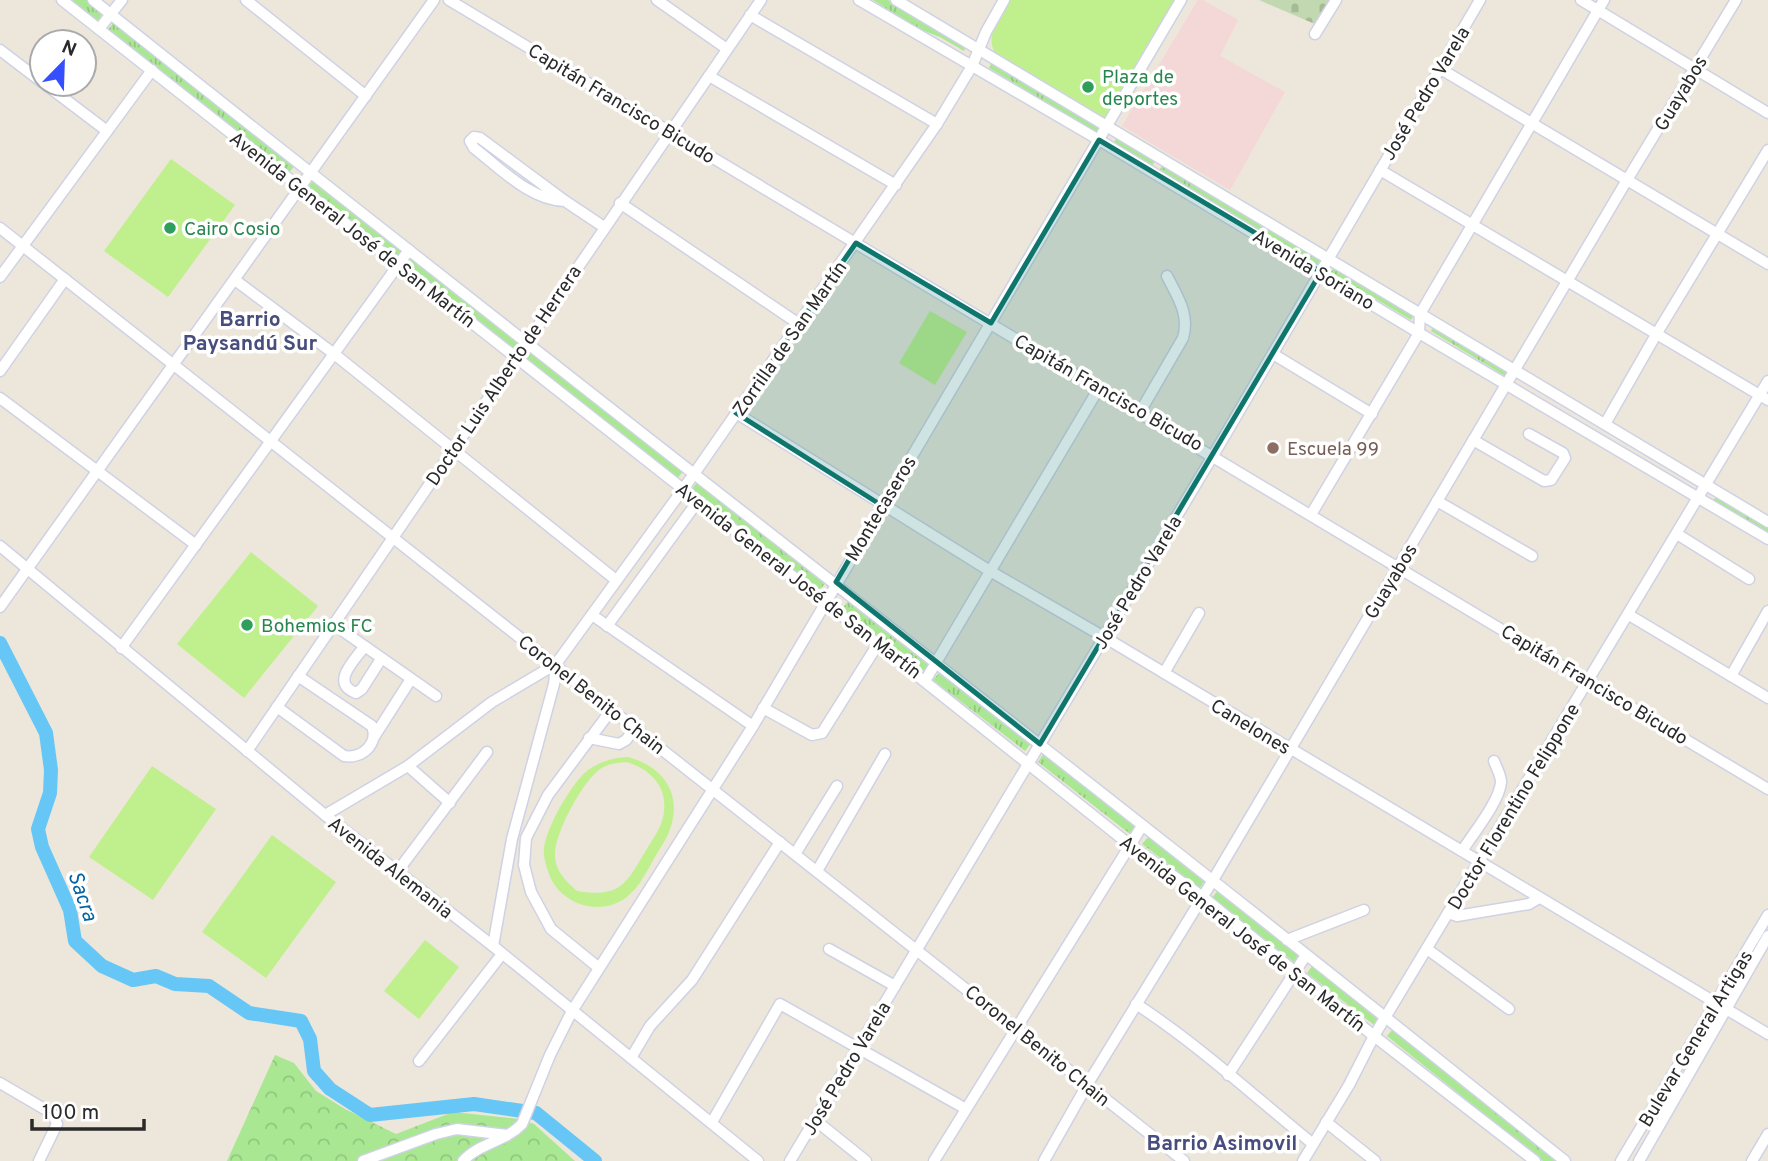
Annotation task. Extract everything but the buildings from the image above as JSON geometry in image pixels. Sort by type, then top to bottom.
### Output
[{"type":"street","name":"Avenida General José de San Martín","points":[[62,0],[698,500],[1130,845],[1203,897],[1374,1036],[1534,1160]]},
{"type":"street","name":"Avenida General José de San Martín","points":[[93,0],[1213,880],[1565,1161]]},
{"type":"street","points":[[99,29],[122,0]]},
{"type":"street","points":[[246,0],[366,96]]},
{"type":"street","points":[[0,607],[176,365],[434,0]]},
{"type":"street","name":"Capitán Francisco Bicudo","points":[[449,0],[1214,454],[1768,789]]},
{"type":"street","points":[[657,0],[727,49]]},
{"type":"street","name":"Doctor Luis Alberto de Herrera","points":[[247,751],[761,0]]},
{"type":"street","name":"Avenida Soriano","points":[[859,0],[1768,539]]},
{"type":"street","name":"Avenida Soriano","points":[[896,0],[1768,522]]},
{"type":"street","name":"Zorrilla de San Martín","points":[[325,815],[408,766],[492,702],[556,664],[694,474],[896,185],[972,66],[986,32],[1004,0]]},
{"type":"street","name":"Montecaseros","points":[[508,1135],[522,1124],[550,1055],[572,1012],[753,726],[1181,0]]},
{"type":"street","points":[[1315,34],[1336,0]]},
{"type":"street","name":"José Pedro Varela","points":[[790,1161],[1214,454],[1480,0]]},
{"type":"street","points":[[1581,0],[1768,113]]},
{"type":"street","points":[[1312,513],[1419,333],[1420,314],[1471,224],[1604,0]]},
{"type":"street","name":"Guayabos","points":[[1044,1161],[1736,0]]},
{"type":"street","points":[[750,15],[937,124]]},
{"type":"street","points":[[0,50],[28,71]]},
{"type":"street","points":[[1439,68],[1768,264]]},
{"type":"street","points":[[0,277],[152,70]]},
{"type":"street","points":[[709,76],[896,185]]},
{"type":"street","points":[[63,98],[107,131]]},
{"type":"street","points":[[565,201],[550,201],[531,191],[474,148],[470,141],[474,137],[480,138],[604,227]]},
{"type":"street","points":[[1605,424],[1768,150]]},
{"type":"street","points":[[1151,171],[1158,158]]},
{"type":"street","points":[[1380,170],[1764,398]]},
{"type":"street","points":[[620,203],[799,324]]},
{"type":"street","name":"Coronel Benito Chain","points":[[0,228],[1184,1161]]},
{"type":"street","points":[[121,648],[409,250]]},
{"type":"street","points":[[1140,412],[1184,338],[1187,325],[1184,310],[1167,276]]},
{"type":"street","points":[[0,371],[65,279]]},
{"type":"street","points":[[235,279],[616,580]]},
{"type":"street","points":[[1273,354],[1372,414]]},
{"type":"street","name":"Doctor Florentino Felippone","points":[[1303,1161],[1478,862],[1698,498],[1764,398],[1768,381]]},
{"type":"street","points":[[925,681],[1099,388]]},
{"type":"street","points":[[0,398],[196,545]]},
{"type":"street","name":"Canelones","points":[[736,413],[990,571],[1768,1034]]},
{"type":"street","points":[[1474,440],[1544,481],[1551,480],[1564,458],[1563,453],[1529,434]]},
{"type":"street","points":[[607,625],[698,500]]},
{"type":"street","points":[[1437,501],[1532,556]]},
{"type":"street","points":[[1677,534],[1749,579]]},
{"type":"street","name":"Avenida Alemania","points":[[0,545],[325,815],[493,946],[758,1161]]},
{"type":"street","points":[[1731,676],[1768,611]]},
{"type":"street","points":[[1164,673],[1199,613]]},
{"type":"street","points":[[592,615],[753,726]]},
{"type":"street","points":[[1629,615],[1768,698]]},
{"type":"street","points":[[333,624],[436,696]]},
{"type":"street","points":[[763,708],[812,735],[822,733],[878,644]]},
{"type":"street","points":[[364,647],[344,676],[343,683],[347,690],[356,693],[362,689],[382,659]]},
{"type":"street","name":"Zorrilla de San Martín","points":[[493,946],[505,873],[554,684],[556,664]]},
{"type":"street","points":[[298,676],[372,726],[374,738]]},
{"type":"street","points":[[277,707],[344,756],[353,757],[363,754],[411,679]]},
{"type":"street","points":[[599,968],[551,929],[531,892],[524,865],[526,838],[548,795],[612,709]]},
{"type":"street","points":[[589,738],[619,744],[626,740],[635,728]]},
{"type":"street","points":[[397,872],[487,752]]},
{"type":"street","points":[[817,871],[885,754]]},
{"type":"street","points":[[1462,851],[1493,804],[1500,788],[1502,779],[1494,761]]},
{"type":"street","points":[[408,766],[450,803]]},
{"type":"street","points":[[795,854],[837,786]]},
{"type":"street","points":[[934,1161],[1142,826]]},
{"type":"street","points":[[631,1058],[650,1026],[692,980],[780,842]]},
{"type":"street","points":[[1448,913],[1457,916],[1529,904],[1539,898]]},
{"type":"street","points":[[1287,940],[1364,910]]},
{"type":"street","name":"Bulevar General Artigas","points":[[1639,1161],[1768,915]]},
{"type":"street","name":"Bulevar General Artigas","points":[[1621,1161],[1768,936]]},
{"type":"street","points":[[829,949],[895,986]]},
{"type":"street","points":[[1427,949],[1509,1009]]},
{"type":"street","points":[[419,1061],[502,954]]},
{"type":"street","points":[[1227,1075],[1306,955]]},
{"type":"street","points":[[712,1122],[780,1004],[965,1109]]},
{"type":"street","points":[[1136,1004],[1179,1032],[1227,1075],[1314,1144]]},
{"type":"street","points":[[0,1083],[56,1118],[57,1124],[39,1161]]},
{"type":"street","points":[[815,1120],[866,1161]]},
{"type":"street","points":[[1326,1122],[1375,1161]]},
{"type":"street","points":[[369,1160],[436,1134],[457,1129],[508,1135]]},
{"type":"street","points":[[1752,1161],[1768,1134]]},
{"type":"street","points":[[463,1161],[471,1152],[508,1135]]},
{"type":"highlighted area","points":[[1099,140],[1321,272],[1040,744],[836,582],[881,505],[736,413],[856,243],[991,323]]},
{"type":"shaded area","points":[[1198,0],[1203,0],[1238,20],[1220,56],[1285,92],[1230,190],[1122,126]]},
{"type":"green space","points":[[67,0],[87,0],[103,13],[96,23]]},
{"type":"green space","points":[[873,0],[888,0],[965,48],[964,51],[919,29]]},
{"type":"green space","name":"Plaza de deportes","points":[[1010,0],[1177,0],[1109,119],[1104,120],[996,56],[991,40],[992,33]]},
{"type":"green space","points":[[1259,0],[1332,0],[1317,25]]},
{"type":"green space","points":[[114,22],[296,164],[288,174],[107,31]]},
{"type":"green space","points":[[992,62],[1099,127],[1096,132],[989,68]]},
{"type":"green space","points":[[1117,137],[1155,161],[1152,166],[1114,142]]},
{"type":"green space","name":"Cairo Cosio","points":[[171,159],[235,205],[168,297],[104,251]]},
{"type":"green space","points":[[1162,166],[1321,259],[1318,265],[1159,171]]},
{"type":"green space","points":[[314,179],[403,249],[396,258],[307,189]]},
{"type":"green space","points":[[413,256],[520,341],[514,350],[406,266]]},
{"type":"green space","points":[[1334,268],[1414,315],[1411,320],[1331,272]]},
{"type":"green space","points":[[930,311],[967,332],[935,385],[899,363]]},
{"type":"green space","points":[[1433,326],[1508,372],[1505,376],[1431,331]]},
{"type":"green space","points":[[530,349],[684,470],[677,479],[523,358]]},
{"type":"green space","points":[[698,481],[827,581],[820,590],[691,490]]},
{"type":"green space","points":[[1716,496],[1768,527],[1768,533],[1713,501]]},
{"type":"green space","name":"Bohemios FC","points":[[251,552],[318,606],[244,698],[177,644]]},
{"type":"green space","points":[[849,600],[930,663],[924,671],[842,609]]},
{"type":"green space","points":[[940,672],[1032,742],[1025,751],[933,680]]},
{"type":"green space","points":[[1044,753],[1136,825],[1130,834],[1038,762]]},
{"type":"green space","points":[[628,757],[651,767],[667,783],[674,804],[670,829],[643,878],[628,896],[618,903],[606,906],[583,905],[562,894],[549,874],[544,848],[549,829],[575,784],[588,770],[607,760]],"holes":[[[626,762],[653,777],[662,793],[664,813],[659,828],[634,871],[619,887],[604,892],[577,891],[562,875],[555,861],[556,846],[564,822],[586,785],[600,769]]]},
{"type":"green space","points":[[152,766],[216,809],[153,900],[89,857]]},
{"type":"green space","points":[[272,835],[336,882],[266,978],[202,932]]},
{"type":"green space","points":[[1149,836],[1206,879],[1200,888],[1142,844]]},
{"type":"green space","points":[[1218,890],[1300,954],[1294,962],[1212,898]]},
{"type":"green space","points":[[425,940],[459,967],[419,1019],[384,991]]},
{"type":"green space","points":[[1313,965],[1380,1017],[1374,1025],[1307,973]]},
{"type":"green space","points":[[1394,1028],[1558,1161],[1543,1161],[1387,1036]]},
{"type":"green space","points":[[275,1055],[294,1063],[316,1091],[345,1109],[396,1134],[453,1112],[519,1119],[534,1124],[575,1161],[227,1161]]},
{"type":"waterway","name":"Sacra","points":[[0,643],[46,733],[51,770],[50,793],[38,829],[42,847],[70,910],[75,941],[102,966],[133,980],[156,976],[175,984],[209,986],[249,1013],[301,1021],[310,1039],[314,1071],[330,1089],[370,1115],[474,1104],[536,1113],[595,1161]]},
{"type":"place","name":"Plaza de deportes","points":[[1088,87]]},
{"type":"place","name":"Cairo Cosio","points":[[170,228]]},
{"type":"place","name":"Escuela 99","points":[[1273,448]]},
{"type":"place","name":"Bohemios FC","points":[[247,625]]},
{"type":"district","name":"Barrio Paysandú Sur","points":[[250,331]]},
{"type":"district","name":"Barrio Asimovil","points":[[1222,1143]]}]
